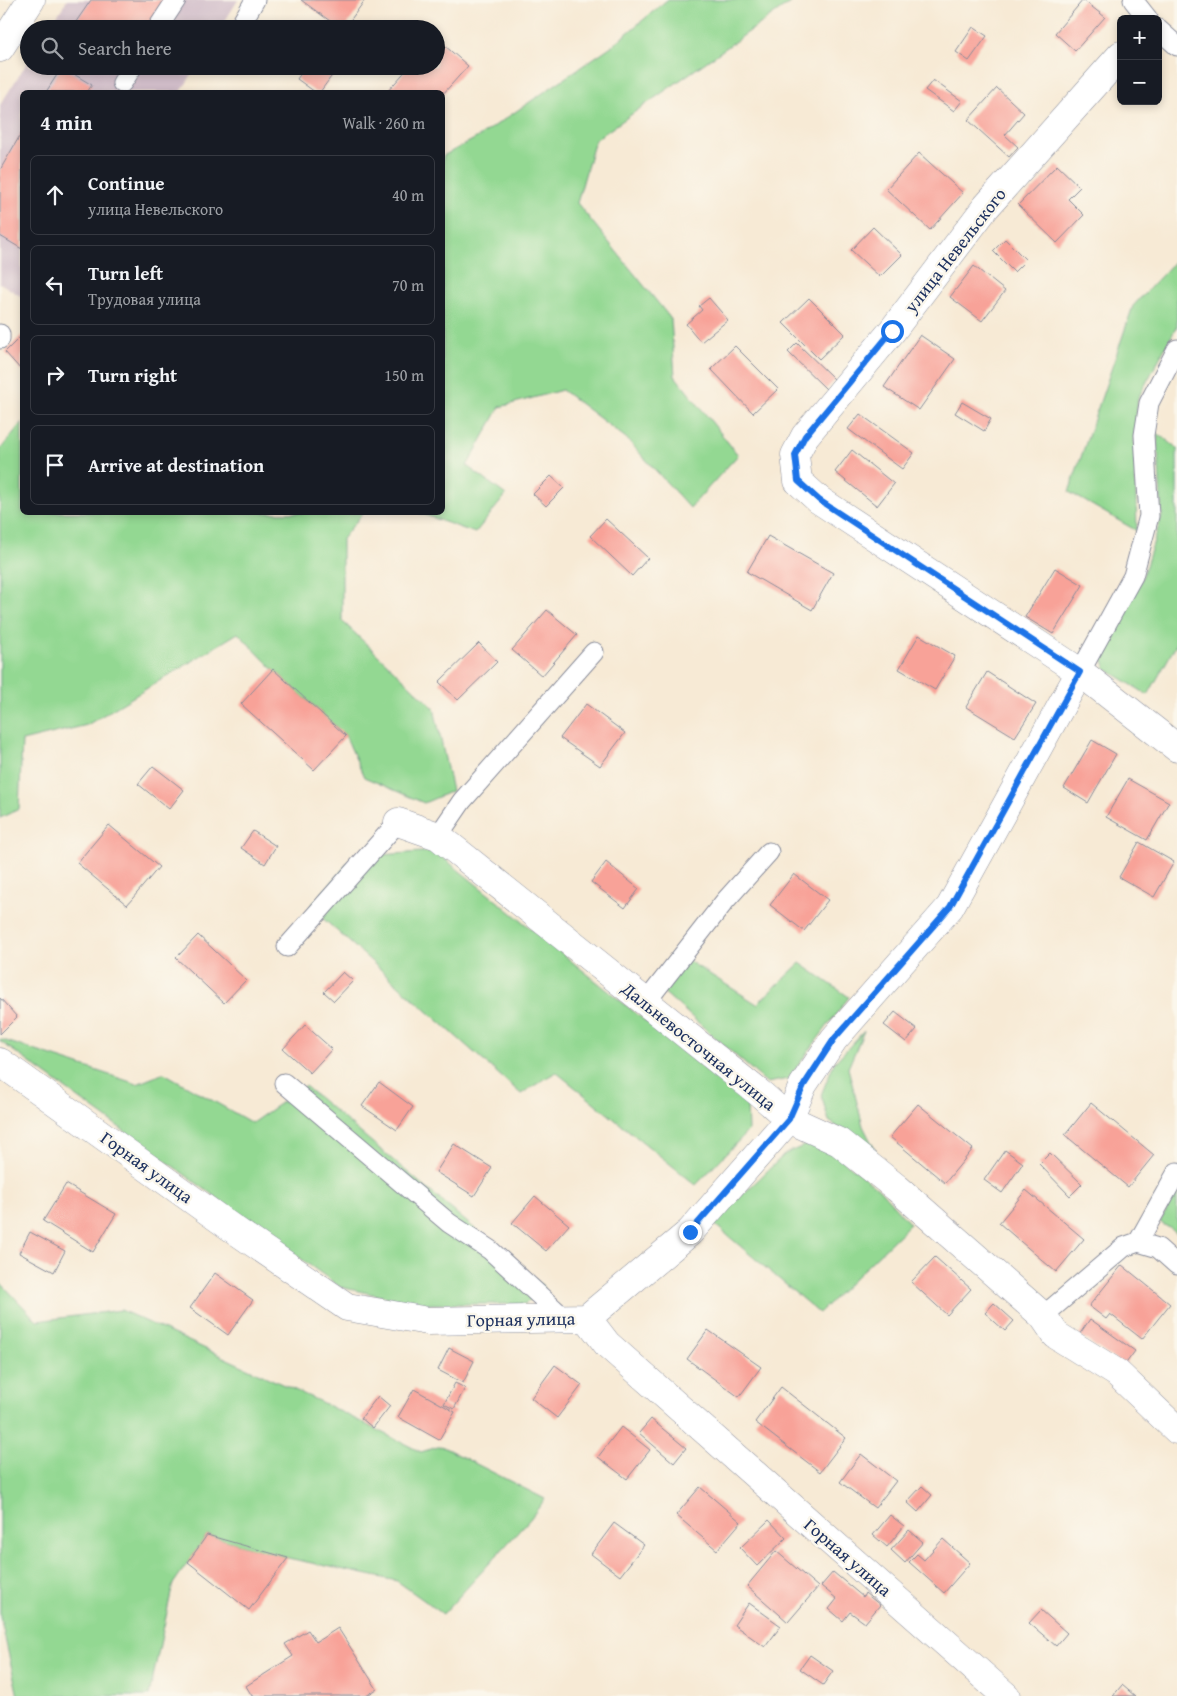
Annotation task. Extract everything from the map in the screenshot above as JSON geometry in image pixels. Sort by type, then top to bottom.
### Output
[{"type":"street","points":[[0,48],[31,0]]},
{"type":"street","name":"улица Невельского","points":[[1080,672],[819,500],[798,481],[795,455],[805,436],[892,331],[986,207],[1117,60]]},
{"type":"street","points":[[575,1318],[690,1232],[789,1119],[804,1085],[834,1039],[950,907],[1080,672],[1177,748]]},
{"type":"street","name":"Дальневосточная улица","points":[[398,822],[438,836],[763,1096],[789,1119],[839,1142],[897,1188],[1043,1316],[1056,1335],[1117,1373],[1177,1430]]},
{"type":"street","name":"Горная улица","points":[[0,1062],[229,1226],[347,1307],[428,1321],[575,1318],[608,1344],[1006,1696]]},
{"type":"lane","points":[[163,20],[176,0]]},
{"type":"lane","points":[[243,20],[255,0]]},
{"type":"lane","points":[[1133,0],[1145,15]]},
{"type":"lane","points":[[1162,32],[1177,46]]},
{"type":"lane","points":[[122,83],[127,75]]},
{"type":"lane","points":[[1080,672],[1133,576],[1149,516],[1144,434],[1149,403],[1177,348]]},
{"type":"lane","points":[[438,836],[462,801],[594,652]]},
{"type":"lane","points":[[287,947],[398,822]]},
{"type":"lane","points":[[646,1002],[725,901],[769,852]]},
{"type":"lane","points":[[284,1083],[448,1223],[490,1250],[575,1318]]},
{"type":"lane","points":[[1138,1242],[1177,1172]]},
{"type":"lane","points":[[1043,1316],[1124,1246],[1138,1242],[1158,1248],[1177,1264]]},
{"type":"shaded area","points":[[67,0],[238,0],[226,20],[55,20]]},
{"type":"shaded area","points":[[20,74],[191,75],[182,90],[20,90],[20,296],[0,283],[0,105]]},
{"type":"green space","points":[[667,0],[794,0],[595,140],[577,203],[671,319],[675,376],[738,455],[690,508],[626,438],[562,390],[500,407],[467,466],[506,495],[475,533],[426,515],[445,515],[445,155],[480,136],[613,45]]},
{"type":"green space","points":[[1177,259],[1177,326],[1138,398],[1134,436],[1137,531],[1069,492],[1133,306]]},
{"type":"green space","points":[[20,425],[20,515],[361,515],[342,539],[342,621],[434,708],[452,791],[424,803],[364,777],[345,735],[273,669],[238,633],[87,725],[22,741],[19,809],[0,818],[0,450]]},
{"type":"green space","points":[[1157,433],[1177,448],[1177,643],[1148,695],[1106,669],[1100,652],[1141,581],[1162,516]]},
{"type":"green space","points":[[435,851],[747,1103],[748,1131],[696,1185],[556,1072],[521,1094],[310,907],[353,857]]},
{"type":"green space","points":[[676,953],[757,1004],[800,963],[849,997],[788,1079],[767,1083],[652,982]]},
{"type":"green space","points":[[864,1031],[848,1068],[863,1126],[877,1154],[829,1121],[821,1095],[834,1063]]},
{"type":"green space","points":[[0,1039],[137,1084],[164,1073],[252,1123],[305,1086],[545,1288],[525,1304],[418,1304],[340,1287],[0,1041]]},
{"type":"green space","points":[[808,1144],[832,1152],[879,1189],[910,1224],[819,1313],[713,1223],[785,1154]]},
{"type":"green space","points":[[1177,1192],[1177,1233],[1160,1222]]},
{"type":"green space","points":[[0,1282],[37,1321],[121,1310],[323,1403],[421,1452],[441,1446],[545,1499],[530,1519],[443,1614],[397,1581],[288,1558],[207,1535],[173,1584],[149,1696],[18,1696],[0,1616]]},
{"type":"building","points":[[91,0],[166,0],[152,20],[77,20]]},
{"type":"building","points":[[301,0],[365,0],[351,20],[329,20]]},
{"type":"building","points":[[1083,0],[1105,17],[1075,51],[1055,33]]},
{"type":"building","points":[[973,27],[987,36],[969,61],[956,52]]},
{"type":"building","points":[[445,46],[468,66],[445,92],[445,90],[389,90],[402,75],[445,75]]},
{"type":"building","points":[[57,75],[75,75],[92,85],[88,90],[47,90]]},
{"type":"building","points":[[300,75],[332,75],[321,90],[312,90],[297,79]]},
{"type":"building","points":[[933,80],[962,101],[954,111],[925,90]]},
{"type":"building","points":[[997,88],[1024,113],[1005,135],[1018,147],[1009,157],[968,120]]},
{"type":"building","points":[[20,135],[20,248],[0,236],[0,170]]},
{"type":"building","points":[[919,153],[963,193],[930,230],[886,189]]},
{"type":"building","points":[[1057,165],[1080,187],[1068,199],[1084,215],[1057,243],[1018,205]]},
{"type":"building","points":[[873,227],[902,255],[880,277],[851,250]]},
{"type":"building","points":[[1005,239],[1026,260],[1014,272],[993,251]]},
{"type":"building","points":[[974,266],[1005,291],[982,321],[950,297]]},
{"type":"building","points":[[709,298],[728,320],[701,342],[686,324],[702,310],[699,306]]},
{"type":"building","points":[[809,298],[845,334],[819,359],[783,323]]},
{"type":"building","points":[[920,335],[955,359],[919,410],[884,387]]},
{"type":"building","points":[[20,337],[20,369],[5,352]]},
{"type":"building","points":[[797,343],[835,380],[826,389],[788,352]]},
{"type":"building","points":[[735,346],[778,389],[753,413],[711,369]]},
{"type":"building","points":[[962,402],[991,419],[984,431],[955,413]]},
{"type":"building","points":[[860,414],[914,453],[902,469],[848,429]]},
{"type":"building","points":[[852,450],[894,484],[877,506],[835,472]]},
{"type":"building","points":[[551,476],[564,488],[546,506],[533,494]]},
{"type":"building","points":[[606,519],[648,558],[632,576],[590,536]]},
{"type":"building","points":[[768,536],[833,573],[812,610],[747,572]]},
{"type":"building","points":[[1055,568],[1083,585],[1053,634],[1025,617]]},
{"type":"building","points":[[547,610],[577,635],[542,676],[512,650]]},
{"type":"building","points":[[919,635],[955,656],[935,690],[899,669]]},
{"type":"building","points":[[479,643],[497,662],[458,700],[439,682]]},
{"type":"building","points":[[273,669],[346,736],[314,770],[241,704]]},
{"type":"building","points":[[987,672],[1036,704],[1015,737],[966,707]]},
{"type":"building","points":[[586,704],[625,733],[600,766],[560,738]]},
{"type":"building","points":[[1092,740],[1116,754],[1088,803],[1064,788]]},
{"type":"building","points":[[153,766],[184,790],[169,809],[138,784]]},
{"type":"building","points":[[1128,779],[1169,802],[1147,840],[1106,817]]},
{"type":"building","points":[[109,825],[159,867],[127,905],[77,863]]},
{"type":"building","points":[[253,831],[276,846],[265,864],[241,848]]},
{"type":"building","points":[[1139,842],[1174,862],[1154,897],[1119,877]]},
{"type":"building","points":[[606,862],[639,889],[625,908],[591,882]]},
{"type":"building","points":[[794,874],[828,900],[804,931],[770,905]]},
{"type":"building","points":[[198,935],[246,980],[224,1003],[176,958]]},
{"type":"building","points":[[343,972],[353,981],[334,1001],[324,992]]},
{"type":"building","points":[[0,998],[17,1017],[0,1034]]},
{"type":"building","points":[[895,1012],[917,1029],[906,1042],[884,1025]]},
{"type":"building","points":[[305,1025],[332,1049],[310,1073],[283,1049]]},
{"type":"building","points":[[379,1082],[413,1107],[397,1130],[362,1106]]},
{"type":"building","points":[[1091,1103],[1154,1155],[1128,1187],[1065,1135]]},
{"type":"building","points":[[918,1104],[973,1149],[945,1183],[890,1137]]},
{"type":"building","points":[[454,1144],[492,1168],[474,1196],[436,1172]]},
{"type":"building","points":[[1005,1150],[1023,1163],[1002,1193],[984,1180]]},
{"type":"building","points":[[1050,1153],[1082,1184],[1070,1196],[1039,1164]]},
{"type":"building","points":[[66,1184],[116,1214],[93,1252],[43,1221]]},
{"type":"building","points":[[1026,1190],[1084,1239],[1056,1272],[999,1223]]},
{"type":"building","points":[[535,1196],[569,1225],[546,1251],[512,1223]]},
{"type":"building","points":[[30,1232],[65,1251],[54,1272],[19,1253]]},
{"type":"building","points":[[935,1257],[971,1289],[947,1315],[911,1282]]},
{"type":"building","points":[[1122,1265],[1170,1304],[1142,1339],[1110,1314],[1106,1319],[1089,1306]]},
{"type":"building","points":[[215,1273],[253,1300],[228,1335],[190,1308]]},
{"type":"building","points":[[994,1303],[1014,1321],[1005,1331],[985,1313]]},
{"type":"building","points":[[1090,1319],[1135,1351],[1124,1366],[1079,1335]]},
{"type":"building","points":[[708,1330],[761,1367],[739,1397],[687,1359]]},
{"type":"building","points":[[449,1348],[474,1361],[463,1383],[438,1370]]},
{"type":"building","points":[[555,1365],[582,1385],[557,1418],[531,1398]]},
{"type":"building","points":[[455,1383],[465,1388],[454,1409],[444,1404]]},
{"type":"building","points":[[781,1387],[846,1438],[820,1472],[755,1422]]},
{"type":"building","points":[[414,1389],[455,1412],[439,1440],[398,1417]]},
{"type":"building","points":[[378,1396],[390,1406],[373,1428],[361,1418]]},
{"type":"building","points":[[651,1419],[686,1448],[674,1463],[639,1433]]},
{"type":"building","points":[[621,1427],[650,1450],[627,1479],[598,1457]]},
{"type":"building","points":[[861,1454],[896,1481],[875,1508],[840,1482]]},
{"type":"building","points":[[922,1486],[932,1495],[918,1512],[907,1502]]},
{"type":"building","points":[[700,1487],[741,1522],[717,1550],[676,1515]]},
{"type":"building","points":[[890,1515],[904,1526],[887,1547],[873,1535]]},
{"type":"building","points":[[769,1520],[786,1538],[757,1566],[740,1548]]},
{"type":"building","points":[[614,1523],[644,1545],[620,1576],[591,1554]]},
{"type":"building","points":[[909,1530],[923,1542],[905,1563],[891,1550]]},
{"type":"building","points":[[207,1535],[288,1558],[249,1610],[188,1562]]},
{"type":"building","points":[[943,1539],[970,1563],[944,1593],[909,1562],[917,1554],[924,1560]]},
{"type":"building","points":[[776,1551],[818,1587],[788,1622],[747,1586]]},
{"type":"building","points":[[833,1572],[863,1597],[865,1593],[880,1605],[865,1623],[850,1612],[843,1621],[829,1609],[837,1599],[821,1586]]},
{"type":"building","points":[[749,1603],[781,1626],[765,1647],[734,1625]]},
{"type":"building","points":[[1041,1610],[1067,1633],[1056,1646],[1029,1623]]},
{"type":"building","points":[[338,1628],[377,1689],[366,1696],[252,1696],[246,1686],[293,1656],[285,1644],[308,1630],[316,1642]]},
{"type":"building","points":[[810,1655],[833,1671],[823,1685],[800,1669]]},
{"type":"building","points":[[1122,1685],[1135,1696],[1113,1696]]},
{"type":"route","points":[[690,1232],[789,1119],[804,1085],[834,1039],[950,907],[1080,672],[819,500],[798,481],[795,455],[805,436],[892,331]]}]
